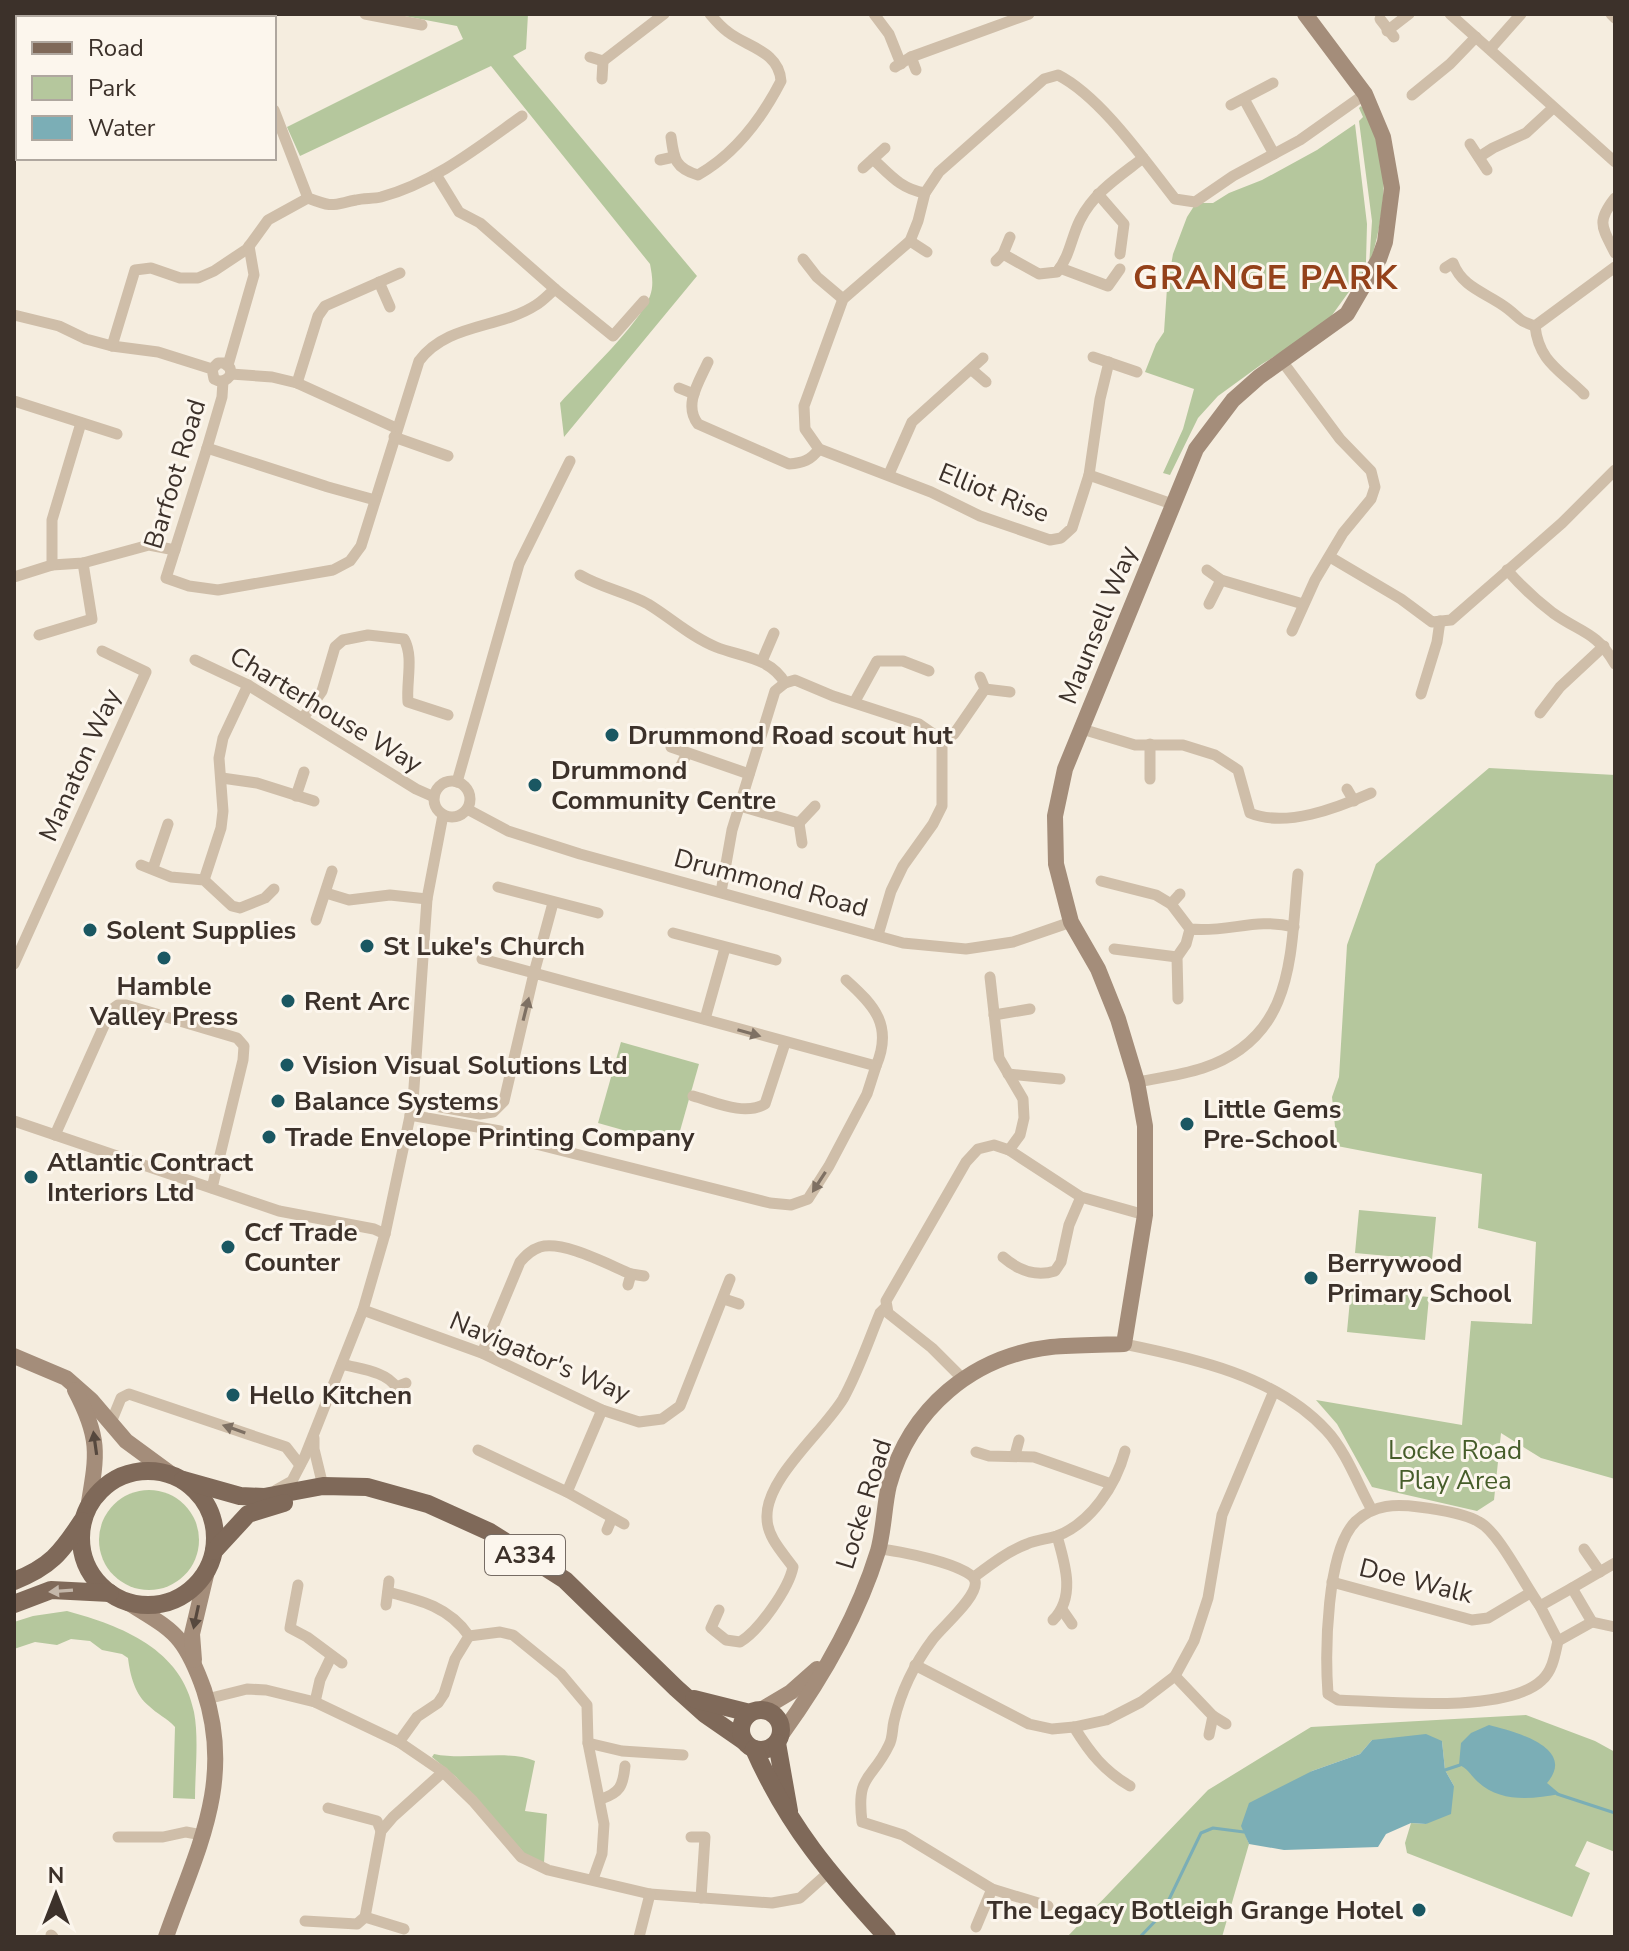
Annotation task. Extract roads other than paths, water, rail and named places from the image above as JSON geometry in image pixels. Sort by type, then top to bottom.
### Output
[{"type":"main road","points":[[14,1581],[46,1567],[67,1545],[97,1494],[123,1475],[147,1471],[177,1477],[199,1494],[210,1511],[215,1531],[214,1551],[207,1571],[180,1597],[144,1605],[118,1597],[51,1590],[14,1604]]},
{"type":"main road","name":"A334","points":[[177,1477],[240,1496],[264,1497],[323,1486],[367,1487],[428,1504],[490,1532],[565,1580],[705,1714],[749,1745]]},
{"type":"main road","name":"A334","points":[[214,1551],[248,1514],[295,1500],[323,1486]]},
{"type":"main road","points":[[85,1514],[81,1540],[85,1561],[95,1579],[118,1597]]},
{"type":"main road","name":"A334","points":[[687,1697],[756,1711]]},
{"type":"main road","points":[[791,1818],[777,1717],[756,1711],[741,1729],[772,1791],[828,1873],[887,1937]]},
{"type":"main road","points":[[749,1745],[766,1750],[779,1739]]},
{"type":"street","points":[[365,14],[422,25]]},
{"type":"street","points":[[602,79],[603,61],[664,14]]},
{"type":"street","points":[[671,137],[674,157],[684,171],[698,175],[749,132],[781,81],[776,65],[759,47],[729,33],[710,14]]},
{"type":"street","points":[[903,63],[1029,14]]},
{"type":"street","name":"Maunsell Way","points":[[1124,1344],[1145,1215],[1145,1126],[1137,1082],[1118,1019],[1103,982],[1071,922],[1056,864],[1055,816],[1065,769],[1196,449],[1223,410],[1259,377],[1347,314],[1379,259],[1385,242],[1392,206],[1390,170],[1383,137],[1365,94],[1305,14]]},
{"type":"street","points":[[1380,19],[1391,34],[1409,14]]},
{"type":"street","points":[[1450,14],[1615,162]]},
{"type":"street","points":[[1490,49],[1521,14]]},
{"type":"street","points":[[877,17],[903,63],[916,70]]},
{"type":"street","points":[[1412,95],[1450,64],[1476,37]]},
{"type":"street","points":[[590,57],[603,61]]},
{"type":"street","points":[[708,362],[694,394],[691,416],[698,424],[789,464],[802,463],[813,456],[819,449],[805,429],[804,406],[843,299],[910,241],[925,193],[939,172],[1044,79],[1058,75],[1071,81],[1107,116],[1175,199],[1195,202],[1233,176],[1300,140],[1365,94]]},
{"type":"street","points":[[1231,105],[1273,83]]},
{"type":"street","points":[[1244,99],[1274,154]]},
{"type":"street","points":[[1479,157],[1526,133],[1553,108]]},
{"type":"street","points":[[276,115],[308,198],[328,206],[378,198],[437,176],[522,116]]},
{"type":"street","points":[[1470,144],[1487,170]]},
{"type":"street","points":[[863,168],[885,148]]},
{"type":"street","points":[[660,160],[674,157]]},
{"type":"street","points":[[1010,237],[1000,258],[1039,274],[1057,272],[1065,261],[1078,223],[1098,194],[1143,158]]},
{"type":"street","points":[[873,159],[909,190],[925,193]]},
{"type":"street","points":[[437,176],[459,212],[480,223],[613,336],[644,301]]},
{"type":"street","points":[[1098,194],[1124,224],[1120,254]]},
{"type":"street","points":[[112,346],[135,270],[151,268],[180,278],[198,278],[236,258],[268,220],[308,198]]},
{"type":"street","points":[[1615,198],[1604,212],[1602,221],[1615,253]]},
{"type":"street","points":[[910,241],[927,252]]},
{"type":"street","name":"Barfoot Road","points":[[249,246],[254,275],[222,397],[166,578],[189,586],[218,590],[333,570],[357,554],[375,500]]},
{"type":"street","points":[[803,259],[814,280],[843,299]]},
{"type":"street","points":[[1453,262],[1464,282],[1509,309],[1517,320],[1535,326]]},
{"type":"street","points":[[1535,326],[1615,267]]},
{"type":"street","points":[[1060,268],[1108,286],[1120,269]]},
{"type":"street","points":[[297,383],[318,316],[325,306],[400,273]]},
{"type":"street","points":[[379,282],[390,307]]},
{"type":"street","points":[[207,448],[375,500],[395,432],[419,361],[425,352],[461,331],[535,306],[555,289]]},
{"type":"street","points":[[14,315],[59,326],[86,339],[112,346],[158,352],[212,369],[218,363],[227,373],[272,377],[297,383],[448,456]]},
{"type":"street","points":[[1535,326],[1545,360],[1576,377],[1584,394]]},
{"type":"street","points":[[1093,357],[1137,372]]},
{"type":"street","points":[[889,474],[912,422],[983,358]]},
{"type":"street","points":[[1282,361],[1340,439],[1371,471],[1375,487],[1371,499],[1343,533],[1303,604],[1292,631]]},
{"type":"street","name":"Elliot Rise","points":[[819,449],[889,474],[980,516],[1050,540],[1061,538],[1072,528],[1089,475],[1100,399],[1109,362]]},
{"type":"street","points":[[972,370],[986,382]]},
{"type":"street","points":[[679,388],[694,394]]},
{"type":"street","points":[[14,401],[117,434]]},
{"type":"street","points":[[52,565],[52,520],[81,423]]},
{"type":"street","points":[[457,782],[519,564],[570,461]]},
{"type":"street","points":[[1330,557],[1401,599],[1432,622],[1451,620],[1562,523],[1615,470]]},
{"type":"street","points":[[1089,475],[1172,504]]},
{"type":"street","points":[[14,577],[52,565],[83,563],[149,545],[175,550]]},
{"type":"street","points":[[39,635],[92,619],[83,563]]},
{"type":"street","points":[[1207,570],[1221,580],[1303,604]]},
{"type":"street","points":[[1507,570],[1532,597],[1557,616],[1587,631],[1604,646],[1615,664]]},
{"type":"street","points":[[580,575],[598,586],[650,605],[715,647],[762,661],[778,670],[785,683]]},
{"type":"street","points":[[1209,604],[1221,580]]},
{"type":"street","points":[[1421,694],[1440,621]]},
{"type":"street","points":[[762,661],[774,633]]},
{"type":"street","points":[[303,718],[322,691],[335,647],[343,640],[368,635],[404,639],[409,662],[408,702],[448,715]]},
{"type":"street","points":[[1540,713],[1560,687],[1604,646]]},
{"type":"street","name":"Manaton Way","points":[[14,964],[146,672],[102,651]]},
{"type":"street","points":[[855,701],[874,656],[903,661],[929,671]]},
{"type":"street","name":"Charterhouse Way","points":[[195,660],[248,685],[416,789],[434,797]]},
{"type":"street","points":[[721,892],[732,830],[749,774],[775,691],[785,683],[795,680],[919,724],[942,740]]},
{"type":"street","points":[[942,740],[954,734],[982,683],[1010,692]]},
{"type":"street","points":[[204,880],[221,828],[222,778],[219,758],[223,738],[248,685]]},
{"type":"street","points":[[1082,729],[1120,742],[1183,745],[1228,761],[1238,770],[1250,813],[1263,818],[1313,814],[1340,808],[1371,793]]},
{"type":"street","points":[[878,935],[891,891],[903,866],[942,806],[942,740]]},
{"type":"street","points":[[1150,744],[1150,779]]},
{"type":"street","points":[[671,747],[686,755],[749,774]]},
{"type":"street","points":[[677,774],[686,755]]},
{"type":"street","points":[[296,796],[304,772]]},
{"type":"street","points":[[222,778],[257,783],[314,801]]},
{"type":"street","points":[[457,782],[468,793],[467,809],[453,817],[443,815],[436,807],[434,797],[442,784],[457,782]]},
{"type":"street","points":[[1347,789],[1354,801]]},
{"type":"street","points":[[740,806],[799,823]]},
{"type":"street","points":[[799,823],[815,806]]},
{"type":"street","name":"Drummond Road","points":[[467,809],[508,831],[580,854],[903,943],[966,949],[1013,942],[1071,922]]},
{"type":"street","points":[[264,1497],[292,1481],[300,1465],[363,1310],[385,1234],[413,1102],[427,899],[443,815]]},
{"type":"street","points":[[799,823],[802,843]]},
{"type":"street","points":[[168,824],[147,867],[171,877],[204,880],[232,906],[240,908],[265,898],[274,889]]},
{"type":"street","points":[[316,920],[332,871]]},
{"type":"street","points":[[1137,1082],[1204,1068],[1245,1044],[1265,1026],[1285,981],[1294,927],[1298,874]]},
{"type":"street","points":[[1101,881],[1145,890],[1171,904],[1190,929],[1213,931],[1273,922],[1294,927]]},
{"type":"street","points":[[498,887],[598,913]]},
{"type":"street","points":[[326,893],[349,900],[390,895],[427,899]]},
{"type":"street","points":[[1171,904],[1180,894]]},
{"type":"street","points":[[413,1102],[480,1114],[493,1112],[504,1101],[553,903]]},
{"type":"street","points":[[1178,999],[1177,957],[1186,944],[1190,929]]},
{"type":"street","points":[[674,933],[776,960]]},
{"type":"street","points":[[705,1019],[725,948]]},
{"type":"street","points":[[1114,949],[1177,957]]},
{"type":"street","points":[[482,959],[876,1066]]},
{"type":"street","points":[[990,977],[999,1058],[1023,1099],[1024,1118],[1020,1135],[1009,1150]]},
{"type":"street","points":[[410,1115],[500,1131],[531,1142],[770,1203],[791,1205],[808,1199],[829,1166],[867,1094],[882,1052],[883,1028],[874,1009],[845,980]]},
{"type":"street","points":[[55,1135],[111,1010],[118,1005],[237,1038],[244,1046],[243,1060],[212,1188]]},
{"type":"street","points":[[994,1015],[1030,1009]]},
{"type":"street","points":[[693,1096],[745,1109],[756,1109],[765,1104],[785,1043]]},
{"type":"street","points":[[1008,1074],[1060,1079]]},
{"type":"street","points":[[14,1121],[292,1214],[374,1229],[385,1234]]},
{"type":"street","points":[[719,1610],[705,1628],[726,1640],[745,1640],[790,1581],[793,1567],[770,1534],[766,1518],[771,1497],[794,1460],[842,1401],[892,1289],[966,1162],[978,1149],[994,1145],[1009,1150],[1081,1197],[1145,1215]]},
{"type":"street","points":[[1003,1257],[1011,1270],[1036,1274],[1055,1271],[1061,1262],[1069,1225],[1081,1197]]},
{"type":"street","points":[[482,1353],[520,1262],[530,1251],[542,1246],[558,1246],[634,1278]]},
{"type":"street","name":"Navigator's Way","points":[[363,1310],[482,1353],[602,1410],[639,1422],[662,1419],[680,1406],[730,1279]]},
{"type":"street","points":[[724,1299],[739,1304]]},
{"type":"street","points":[[885,1308],[962,1378]]},
{"type":"street","name":"Locke Road","points":[[779,1739],[804,1703],[849,1621],[879,1549],[889,1486],[904,1446],[925,1412],[962,1378],[1003,1359],[1048,1348],[1124,1344],[1209,1364],[1274,1391],[1307,1413],[1328,1432],[1372,1510]]},
{"type":"street","points":[[14,1356],[70,1382],[91,1400],[110,1425],[133,1447],[177,1477]]},
{"type":"street","points":[[342,1364],[378,1374],[399,1389]]},
{"type":"street","points":[[70,1382],[94,1432],[97,1460],[85,1514]]},
{"type":"street","points":[[915,1665],[1029,1724],[1052,1729],[1106,1720],[1141,1702],[1175,1676],[1194,1641],[1208,1598],[1222,1515],[1274,1391]]},
{"type":"street","points":[[110,1425],[121,1398],[129,1394],[286,1447],[300,1465]]},
{"type":"street","points":[[567,1492],[602,1410]]},
{"type":"street","points":[[314,1433],[314,1449],[323,1486]]},
{"type":"street","points":[[1015,1455],[1019,1440]]},
{"type":"street","points":[[478,1450],[494,1452],[624,1524]]},
{"type":"street","points":[[974,1577],[1027,1544],[1073,1528],[1094,1510],[1126,1466],[1125,1451]]},
{"type":"street","points":[[976,1452],[989,1456],[1034,1457],[1111,1484]]},
{"type":"street","points":[[1396,1504],[1428,1508],[1479,1522],[1492,1533],[1540,1606],[1558,1641],[1554,1661],[1545,1678],[1531,1689],[1502,1698],[1432,1703],[1338,1700],[1328,1694],[1327,1681],[1332,1582],[1346,1534],[1355,1522],[1372,1510],[1396,1504]]},
{"type":"street","points":[[607,1530],[612,1518]]},
{"type":"street","points":[[1053,1620],[1063,1611],[1067,1588],[1057,1536]]},
{"type":"street","points":[[879,1549],[918,1556],[966,1571],[976,1583],[970,1598],[934,1638],[915,1665],[894,1721],[891,1742],[864,1778],[861,1789],[862,1822],[903,1835],[992,1889],[1048,1906]]},
{"type":"street","points":[[1584,1549],[1600,1572]]},
{"type":"street","points":[[1540,1606],[1615,1563]]},
{"type":"street","points":[[194,1664],[192,1634],[207,1571]]},
{"type":"street","name":"Doe Walk","points":[[1332,1582],[1472,1620],[1488,1618],[1530,1593]]},
{"type":"street","points":[[298,1585],[290,1628],[337,1660],[320,1680],[315,1702]]},
{"type":"street","points":[[386,1605],[388,1587],[449,1613],[469,1636]]},
{"type":"street","points":[[1572,1588],[1592,1622]]},
{"type":"street","points":[[118,1597],[179,1639],[194,1664],[207,1699],[215,1737],[216,1779],[208,1820],[166,1937]]},
{"type":"street","points":[[1063,1611],[1072,1624]]},
{"type":"street","points":[[1558,1641],[1592,1622],[1615,1627]]},
{"type":"street","points":[[469,1636],[500,1632],[513,1635],[561,1674],[587,1705],[588,1743],[604,1824],[602,1854],[593,1879]]},
{"type":"street","points":[[399,1742],[417,1717],[438,1703],[444,1694],[455,1659],[469,1636]]},
{"type":"street","name":"Locke Road","points":[[756,1711],[791,1692],[828,1660]]},
{"type":"street","points":[[1175,1676],[1213,1716],[1226,1724]]},
{"type":"street","points":[[207,1699],[260,1689],[315,1702],[399,1742],[443,1772],[473,1801],[521,1857],[548,1870],[650,1894],[772,1903],[800,1898],[828,1873]]},
{"type":"street","points":[[1209,1735],[1213,1716]]},
{"type":"street","points":[[1074,1727],[1093,1758],[1109,1774],[1130,1786]]},
{"type":"street","points":[[588,1743],[622,1751],[683,1755]]},
{"type":"street","points":[[601,1799],[616,1795],[624,1784],[625,1766]]},
{"type":"street","points":[[305,1921],[357,1924],[365,1917],[381,1831],[443,1772]]},
{"type":"street","points":[[328,1808],[377,1821],[381,1831]]},
{"type":"street","points":[[125,1832],[163,1837],[186,1832],[202,1835]]},
{"type":"street","points":[[691,1837],[705,1837],[701,1898]]},
{"type":"street","points":[[976,1927],[992,1889]]},
{"type":"street","points":[[639,1937],[650,1894]]},
{"type":"street","points":[[365,1917],[404,1929]]},
{"type":"water","points":[[1489,1725],[1526,1736],[1548,1750],[1554,1760],[1554,1770],[1547,1783],[1560,1794],[1528,1798],[1507,1796],[1487,1789],[1459,1765],[1461,1743],[1471,1733]]},
{"type":"water","points":[[1426,1734],[1442,1741],[1445,1770],[1454,1786],[1451,1814],[1426,1824],[1411,1823],[1386,1834],[1378,1847],[1284,1850],[1249,1844],[1241,1826],[1249,1803],[1312,1771],[1360,1754],[1372,1740]]},
{"type":"waterway","points":[[1445,1770],[1460,1765]]},
{"type":"waterway","points":[[1557,1794],[1615,1813]]},
{"type":"waterway","points":[[1140,1937],[1162,1914],[1201,1833],[1213,1828],[1244,1832]]},
{"type":"place","name":"Drummond Road scout hut","points":[[612,735]]},
{"type":"place","name":"Drummond Community Centre","points":[[535,785]]},
{"type":"place","name":"Solent Supplies","points":[[90,930]]},
{"type":"place","name":"St Luke's Church","points":[[367,946]]},
{"type":"place","name":"Hamble Valley Press","points":[[164,958]]},
{"type":"place","name":"Rent Arc","points":[[288,1001]]},
{"type":"place","name":"Vision Visual Solutions Ltd","points":[[287,1065]]},
{"type":"place","name":"Balance Systems","points":[[278,1101]]},
{"type":"place","name":"Little Gems Pre-School","points":[[1187,1124]]},
{"type":"place","name":"Trade Envelope Printing Company","points":[[269,1137]]},
{"type":"place","name":"Atlantic Contract Interiors Ltd","points":[[31,1177]]},
{"type":"place","name":"Ccf Trade Counter","points":[[228,1247]]},
{"type":"place","name":"Berrywood Primary School","points":[[1311,1278]]},
{"type":"place","name":"Hello Kitchen","points":[[233,1395]]},
{"type":"place","name":"The Legacy Botleigh Grange Hotel","points":[[1419,1910]]},
{"type":"district","name":"GRANGE PARK","points":[[1266,278]]},
{"type":"park label","name":"Locke Road Play Area","points":[[1455,1465]]}]
